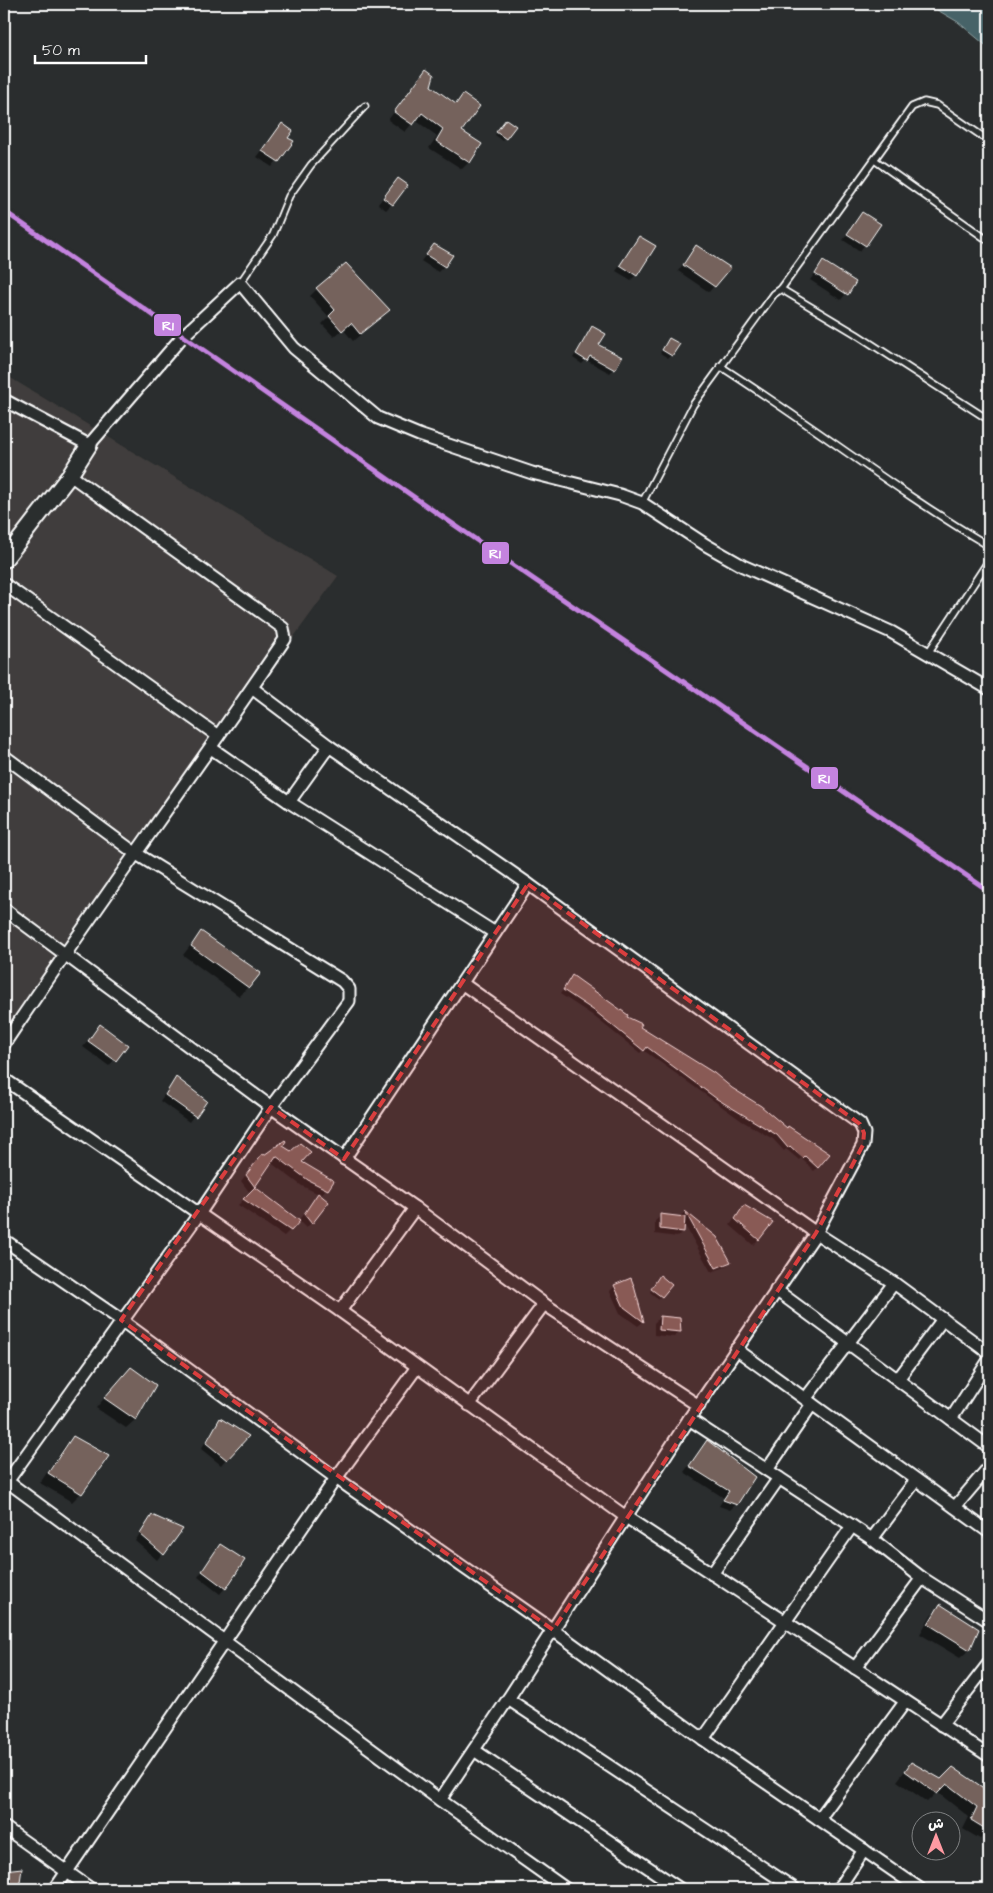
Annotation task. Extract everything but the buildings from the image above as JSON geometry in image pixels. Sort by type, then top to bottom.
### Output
[{"type":"street","points":[[4,560],[70,475],[89,446],[182,337],[240,283],[294,348],[378,418],[419,435],[532,473],[620,494],[642,503],[706,545],[743,566],[892,632],[989,688]]},
{"type":"street","points":[[4,400],[89,446]]},
{"type":"street","points":[[4,1044],[65,953],[211,748],[285,639],[283,628],[70,475]]},
{"type":"street","points":[[4,584],[218,736]]},
{"type":"street","points":[[252,688],[329,746],[528,884],[860,1124],[864,1133],[863,1145],[816,1233],[689,1419],[508,1699],[440,1800]]},
{"type":"street","points":[[289,802],[329,746]]},
{"type":"street","points":[[211,748],[289,802],[495,933]]},
{"type":"street","points":[[4,756],[135,853],[342,981],[349,989],[349,1001],[271,1107],[199,1214],[5,1482],[440,1800],[566,1889]]},
{"type":"street","points":[[344,1159],[463,984],[528,884]]},
{"type":"street","points":[[4,909],[271,1107],[415,1208],[544,1304],[699,1406]]},
{"type":"street","points":[[463,984],[816,1233],[894,1283],[989,1353]]},
{"type":"street","points":[[4,1079],[340,1311],[626,1517],[989,1756]]},
{"type":"street","points":[[340,1311],[415,1208]]},
{"type":"street","points":[[4,1240],[122,1320],[336,1478],[553,1630],[703,1739],[920,1889]]},
{"type":"street","points":[[768,1470],[809,1401],[894,1283]]},
{"type":"street","points":[[776,1290],[989,1447]]},
{"type":"street","points":[[469,1404],[544,1304]]},
{"type":"street","points":[[898,1379],[943,1320]]},
{"type":"street","points":[[736,1349],[989,1532]]},
{"type":"street","points":[[951,1419],[989,1360]]},
{"type":"street","points":[[55,1889],[336,1478],[417,1367]]},
{"type":"street","points":[[689,1419],[872,1539],[922,1578],[989,1621]]},
{"type":"street","points":[[955,1507],[989,1468]]},
{"type":"street","points":[[712,1574],[779,1478]]},
{"type":"street","points":[[872,1539],[916,1480]]},
{"type":"street","points":[[703,1739],[852,1526]]},
{"type":"street","points":[[855,1668],[922,1578]]},
{"type":"street","points":[[941,1725],[989,1663]]},
{"type":"street","points":[[508,1699],[795,1889]]},
{"type":"street","points":[[819,1819],[905,1702]]},
{"type":"street","points":[[474,1750],[680,1889]]},
{"type":"street","points":[[4,1827],[91,1889]]},
{"type":"street","points":[[838,1889],[864,1850]]},
{"type":"lane","points":[[642,503],[693,405],[774,294],[781,289],[876,161],[912,107],[924,102],[937,105],[989,141]]},
{"type":"lane","points":[[240,283],[273,235],[290,196],[311,165],[365,106]]},
{"type":"lane","points":[[876,161],[989,241]]},
{"type":"lane","points":[[781,289],[856,334],[989,420]]},
{"type":"lane","points":[[720,366],[783,406],[893,485],[989,546]]},
{"type":"lane","points":[[928,653],[989,560]]},
{"type":"highlighted area","points":[[528,884],[860,1124],[864,1133],[863,1145],[816,1233],[553,1630],[121,1320],[271,1107],[344,1159]]},
{"type":"shaded area","points":[[4,374],[338,576],[4,1036]]},
{"type":"water","points":[[927,4],[989,4],[989,48],[958,22]]},
{"type":"transit line","name":"R1","points":[[4,211],[434,511],[989,891]]}]
